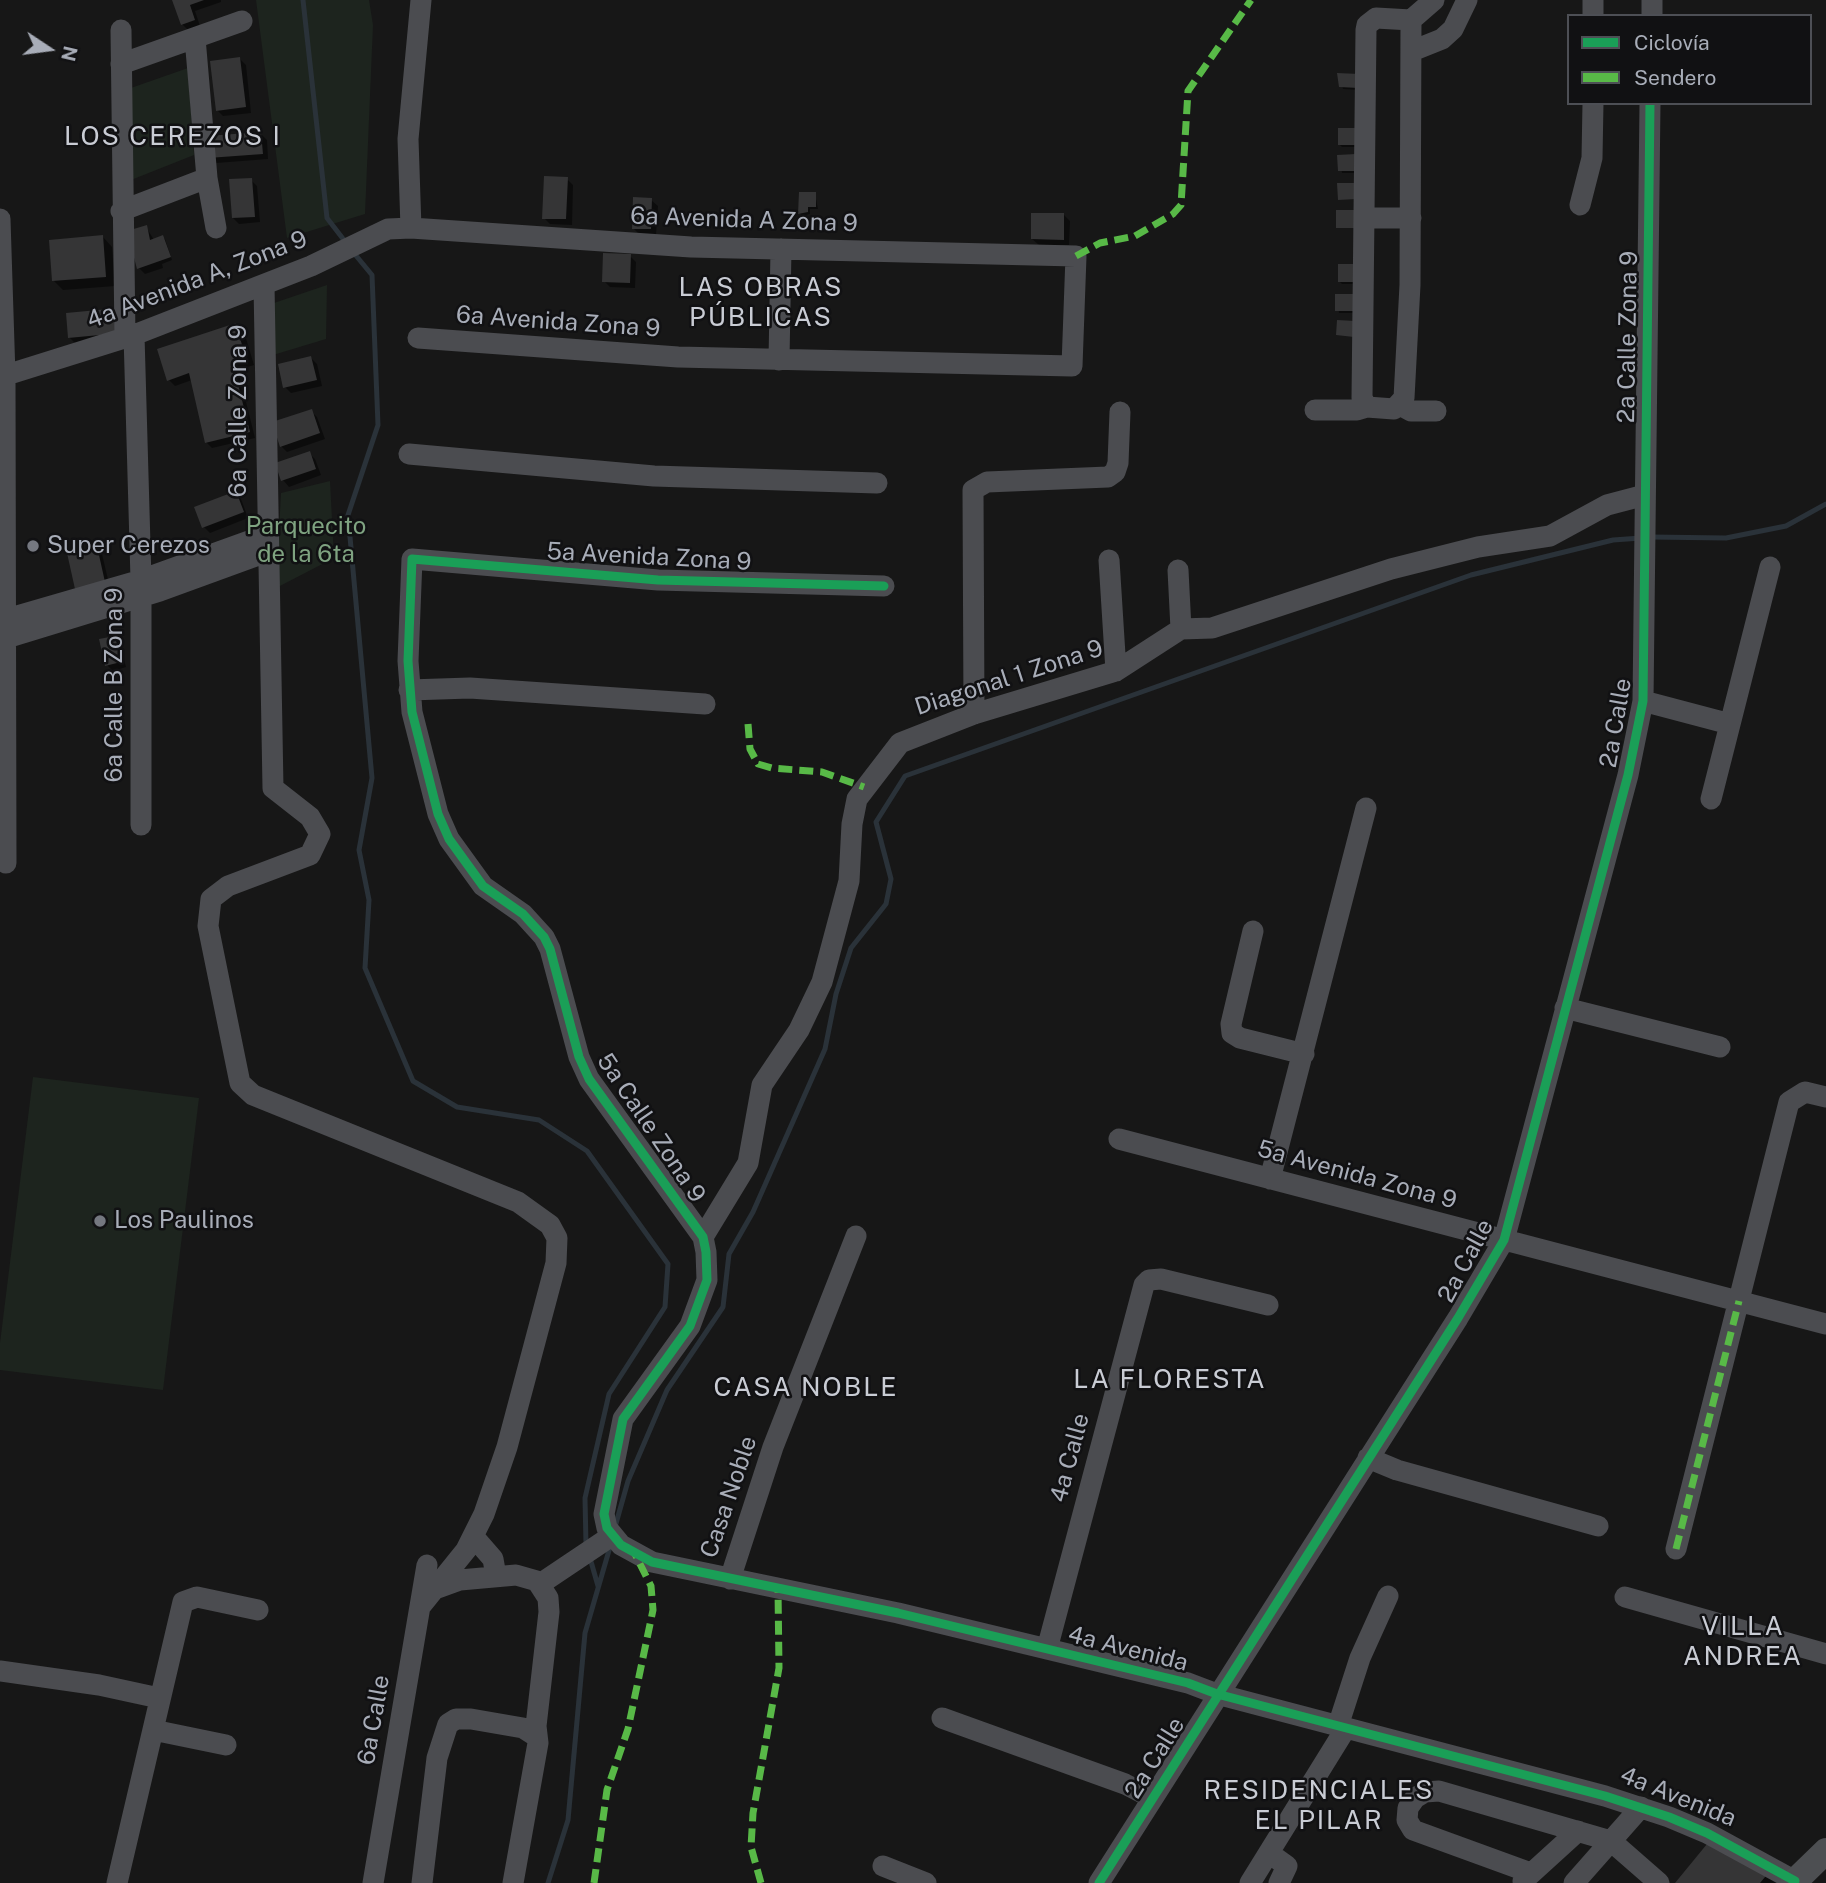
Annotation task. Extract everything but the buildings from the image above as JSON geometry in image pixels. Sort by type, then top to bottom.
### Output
[{"type":"main road","points":[[1802,1882],[1826,1850]]},
{"type":"main road","points":[[1802,1882],[1826,1875]]},
{"type":"street","points":[[411,228],[408,139],[421,0]]},
{"type":"street","points":[[1367,407],[1362,398],[1367,25],[1376,18],[1410,20],[1434,0]]},
{"type":"street","points":[[1412,51],[1441,39],[1453,29],[1467,0]]},
{"type":"street","points":[[1315,410],[1357,410],[1367,407],[1394,409],[1400,405],[1405,386],[1411,218],[1410,20]]},
{"type":"street","points":[[121,64],[242,21]]},
{"type":"street","name":"6a Calle B Zona 9","points":[[121,30],[121,211],[140,589],[141,825]]},
{"type":"street","points":[[195,38],[207,178],[216,228]]},
{"type":"street","points":[[1580,205],[1592,158],[1593,105]]},
{"type":"street","name":"2a Calle Zona 9","points":[[1646,570],[1650,105]]},
{"type":"street","points":[[121,211],[207,178]]},
{"type":"street","points":[[1364,218],[1411,218]]},
{"type":"street","points":[[0,219],[6,863]]},
{"type":"street","name":"4a Avenida A, Zona 9","points":[[2,377],[129,337],[311,266],[388,229],[411,228]]},
{"type":"street","name":"6a Avenida A Zona 9","points":[[411,228],[691,247],[1076,256],[1072,366]]},
{"type":"street","points":[[779,360],[781,249]]},
{"type":"street","name":"6a Calle Zona 9","points":[[264,285],[273,789],[317,825],[320,834],[315,849],[303,858],[221,889],[211,899],[207,917],[242,1087],[266,1100],[518,1202],[550,1225],[557,1238],[556,1263],[507,1447],[484,1514],[472,1536]]},
{"type":"street","name":"6a Avenida Zona 9","points":[[418,338],[678,357],[1072,366]]},
{"type":"street","points":[[1400,405],[1411,411],[1436,411]]},
{"type":"street","points":[[974,713],[972,496],[976,486],[987,482],[1108,477],[1115,472],[1118,463],[1120,412]]},
{"type":"street","points":[[409,454],[654,476],[877,483]]},
{"type":"street","name":"Diagonal 1 Zona 9","points":[[703,1237],[748,1163],[762,1085],[799,1030],[822,982],[849,881],[852,824],[857,799],[900,743],[974,713],[1116,671],[1181,629],[1212,628],[1404,566],[1478,548],[1550,536],[1607,505],[1645,499]]},
{"type":"street","points":[[3,630],[140,589],[267,543]]},
{"type":"street","name":"5a Avenida Zona 9","points":[[412,559],[658,580],[884,586]]},
{"type":"street","name":"5a Calle Zona 9","points":[[412,559],[410,691],[417,740],[449,839],[483,886],[523,914],[544,937],[550,949],[579,1057],[589,1079],[703,1237],[708,1266],[697,1311],[690,1326],[623,1419],[604,1514],[613,1536]]},
{"type":"street","points":[[1109,560],[1116,671]]},
{"type":"street","points":[[1711,799],[1770,567]]},
{"type":"street","points":[[1178,570],[1181,629]]},
{"type":"street","name":"2a Calle","points":[[1099,1883],[1458,1318],[1504,1240],[1628,775],[1643,701],[1646,570]]},
{"type":"street","points":[[410,691],[470,688],[705,705]]},
{"type":"street","points":[[1643,701],[1730,724]]},
{"type":"street","points":[[1270,1179],[1366,808]]},
{"type":"street","points":[[1253,931],[1231,1024],[1232,1033],[1304,1054]]},
{"type":"street","points":[[1565,1008],[1720,1047]]},
{"type":"street","points":[[1676,1549],[1789,1102],[1805,1092],[1826,1097]]},
{"type":"street","name":"5a Avenida Zona 9","points":[[1119,1139],[1826,1324]]},
{"type":"street","name":"Casa Noble","points":[[730,1579],[773,1447],[856,1236]]},
{"type":"street","name":"4a Calle","points":[[1047,1649],[1144,1285],[1149,1280],[1161,1279],[1268,1305]]},
{"type":"street","points":[[1368,1458],[1397,1470],[1598,1526]]},
{"type":"street","points":[[427,1599],[466,1550],[472,1536],[493,1559],[496,1576]]},
{"type":"street","points":[[540,1584],[613,1536]]},
{"type":"street","name":"4a Avenida","points":[[613,1536],[652,1562],[898,1613],[1047,1649],[1188,1684],[1642,1807],[1707,1833],[1802,1882]]},
{"type":"street","name":"6a Calle","points":[[373,1883],[427,1599],[427,1565]]},
{"type":"street","points":[[427,1599],[460,1580],[496,1576],[527,1577],[540,1584],[548,1598],[549,1612],[537,1737],[513,1883]]},
{"type":"street","points":[[1250,1883],[1342,1727],[1360,1658],[1388,1596]]},
{"type":"street","points":[[117,1883],[181,1607],[187,1598],[197,1597],[258,1610]]},
{"type":"street","points":[[1625,1597],[1826,1654]]},
{"type":"street","points":[[0,1671],[159,1698]]},
{"type":"street","points":[[942,1718],[1125,1784],[1152,1798]]},
{"type":"street","points":[[422,1883],[437,1758],[448,1724],[456,1719],[471,1719],[523,1728],[537,1737]]},
{"type":"street","points":[[153,1730],[226,1745]]},
{"type":"street","points":[[1578,1831],[1526,1878],[1413,1830],[1407,1820],[1408,1808],[1415,1798],[1425,1792],[1439,1791],[1611,1840],[1659,1883]]},
{"type":"street","points":[[1574,1883],[1642,1807]]},
{"type":"street","points":[[1269,1853],[1287,1866],[1279,1883]]},
{"type":"street","points":[[883,1866],[926,1883]]},
{"type":"green space","points":[[256,0],[369,0],[373,25],[365,214],[287,238]]},
{"type":"green space","points":[[188,68],[194,155],[131,180],[128,89]]},
{"type":"green space","points":[[327,285],[326,339],[273,355],[271,304]]},
{"type":"green space","name":"Parquecito de la 6ta","points":[[330,481],[334,558],[276,588],[281,493]]},
{"type":"green space","name":"Los Paulinos","points":[[33,1077],[199,1098],[163,1390],[0,1370],[0,1343]]},
{"type":"waterway","points":[[303,0],[327,218],[347,244]]},
{"type":"waterway","points":[[353,252],[372,275],[378,425],[348,515],[372,778],[359,850],[369,900],[365,968],[413,1081],[457,1107],[539,1120],[587,1151],[668,1264],[665,1307],[609,1394],[585,1498],[586,1545]]},
{"type":"waterway","points":[[1651,537],[1726,538],[1786,526],[1826,504]]},
{"type":"waterway","points":[[615,1527],[628,1481],[667,1390],[723,1307],[729,1254],[753,1212],[825,1049],[836,994],[851,948],[886,904],[891,879],[876,822],[905,776],[1471,575],[1613,540],[1641,538]]},
{"type":"waterway","points":[[548,1883],[568,1820],[585,1633],[610,1547]]},
{"type":"waterway","points":[[590,1558],[598,1586]]},
{"type":"marked path","points":[[1076,256],[1100,243],[1135,236],[1173,214],[1181,205],[1188,91],[1251,0]]},
{"type":"marked path","points":[[748,724],[750,749],[758,764],[772,768],[822,772],[864,787]]},
{"type":"marked path","points":[[1676,1549],[1739,1301]]},
{"type":"marked path","points":[[594,1883],[607,1790],[628,1729],[653,1610],[651,1586],[635,1554]]},
{"type":"marked path","points":[[761,1883],[751,1847],[753,1813],[779,1668],[778,1589]]},
{"type":"cycle path","points":[[1099,1883],[1458,1318],[1504,1240],[1628,775],[1643,701],[1650,105]]},
{"type":"cycle path","points":[[884,586],[658,580],[412,559],[408,661],[412,712],[438,814],[449,839],[483,886],[523,914],[544,937],[550,949],[579,1057],[589,1079],[703,1237],[707,1280],[690,1326],[623,1419],[604,1514],[607,1528],[621,1545],[652,1562],[898,1613],[1188,1683],[1217,1694],[1605,1796],[1707,1833],[1795,1881]]},
{"type":"place","name":"Super Cerezos","points":[[33,546]]},
{"type":"place","name":"Los Paulinos","points":[[100,1221]]},
{"type":"district","name":"LOS CEREZOS I","points":[[173,137]]},
{"type":"district","name":"LAS OBRAS PÚBLICAS","points":[[761,303]]},
{"type":"district","name":"LA FLORESTA","points":[[1170,1380]]},
{"type":"district","name":"CASA NOBLE","points":[[806,1388]]},
{"type":"district","name":"VILLA ANDREA","points":[[1743,1642]]},
{"type":"district","name":"RESIDENCIALES EL PILAR","points":[[1319,1806]]}]
